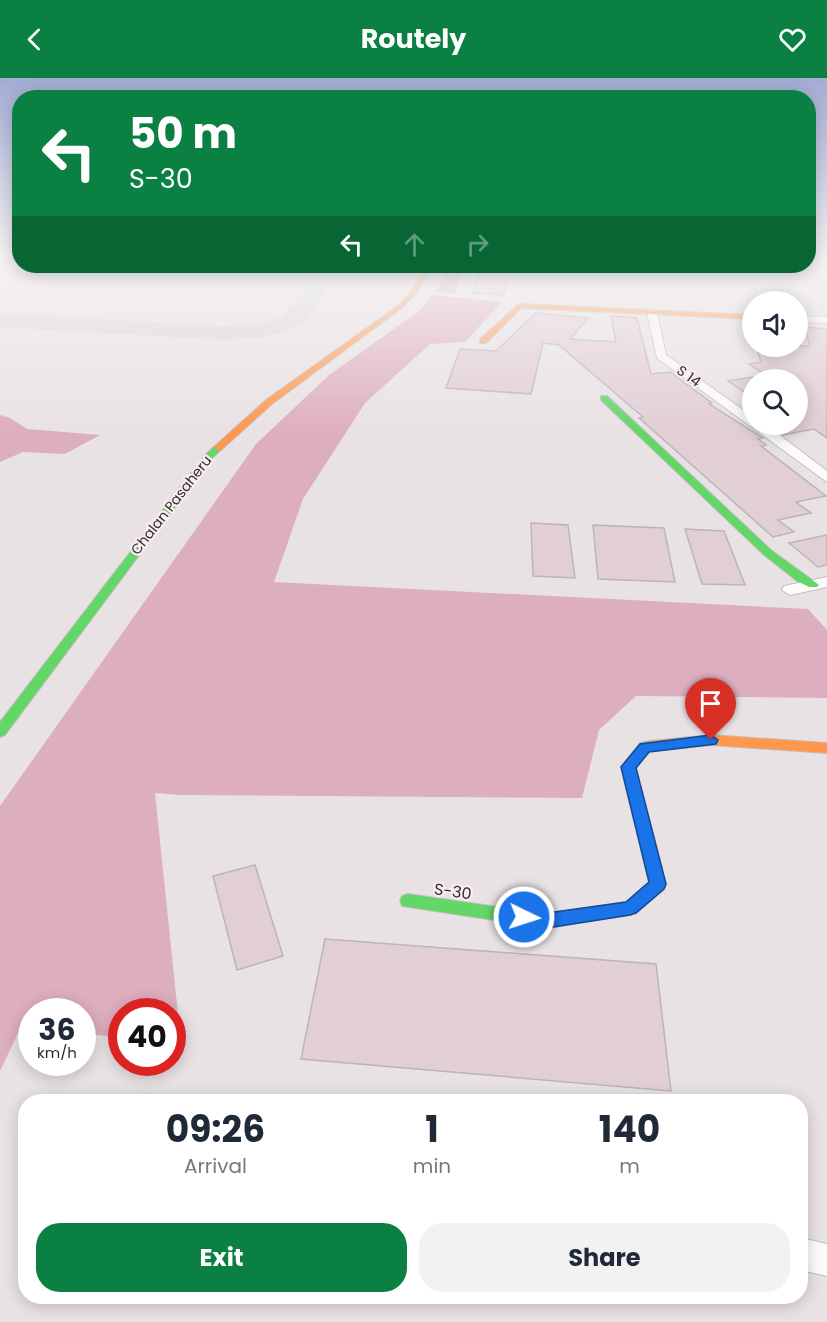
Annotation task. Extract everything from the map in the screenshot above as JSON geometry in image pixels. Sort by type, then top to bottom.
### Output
[{"type":"street","name":"Chalan Pasaheru","points":[[0,732],[207,458],[269,402],[389,315]]},
{"type":"street","points":[[483,341],[510,315]]},
{"type":"street","name":"S 14","points":[[653,315],[661,356],[742,415]]},
{"type":"street","points":[[714,315],[742,316]]},
{"type":"street","points":[[808,319],[827,320]]},
{"type":"street","points":[[604,398],[767,552],[801,579],[820,583]]},
{"type":"street","name":"S 14","points":[[769,435],[827,478]]},
{"type":"street","points":[[790,591],[820,583]]},
{"type":"street","name":"S-30","points":[[408,901],[547,921],[630,908],[658,884],[628,767],[645,747],[711,740],[827,748]]},
{"type":"street","points":[[808,1256],[827,1260]]},
{"type":"shaded area","points":[[413,315],[490,315],[465,342],[430,344],[365,403],[303,499],[274,582],[808,609],[827,630],[827,698],[636,696],[599,730],[582,798],[155,793],[176,998],[108,998],[108,1036],[96,1035],[96,998],[18,998],[18,1033],[0,1071],[0,806],[256,444],[329,375]]},
{"type":"shaded area","points":[[0,415],[10,418],[27,429],[100,435],[65,454],[23,452],[0,462]]},
{"type":"building","points":[[534,315],[588,318],[570,339],[616,342],[611,316],[637,318],[651,374],[670,372],[712,403],[709,404],[742,425],[742,435],[758,435],[763,438],[758,439],[766,445],[761,446],[826,496],[796,502],[811,513],[778,520],[794,532],[773,537],[639,418],[643,417],[559,345],[543,343],[531,394],[446,388],[460,349],[496,351]]},
{"type":"building","points":[[808,327],[827,329],[827,438],[814,429],[808,430],[808,369],[756,369],[749,364],[761,362],[759,357],[808,357],[808,346],[810,346]]},
{"type":"building","points":[[742,379],[742,391],[728,381]]},
{"type":"building","points":[[531,523],[568,525],[575,578],[533,576]]},
{"type":"building","points":[[593,525],[664,528],[675,582],[598,579]]},
{"type":"building","points":[[685,529],[724,531],[745,585],[702,584]]},
{"type":"building","points":[[827,535],[827,565],[818,567],[789,543]]},
{"type":"building","points":[[255,865],[283,956],[237,970],[213,876]]},
{"type":"building","points":[[325,939],[656,964],[671,1091],[301,1059]]},
{"type":"taxiway","points":[[0,320],[223,333],[266,330],[293,320],[297,315]]},
{"type":"traffic: fast","points":[[604,398],[767,552],[801,579],[813,585]]},
{"type":"traffic: fast","points":[[0,732],[207,458],[218,448]]},
{"type":"traffic: fast","points":[[408,901],[547,921],[630,908],[658,884],[628,767],[645,747],[650,746]]},
{"type":"traffic: slow","points":[[218,448],[269,402],[389,315]]},
{"type":"traffic: slow","points":[[483,341],[510,315]]},
{"type":"traffic: slow","points":[[712,315],[742,316]]},
{"type":"traffic: slow","points":[[650,746],[711,740],[827,748]]},
{"type":"route","points":[[524,917],[547,921],[630,908],[658,884],[628,767],[645,747],[711,740]]}]
